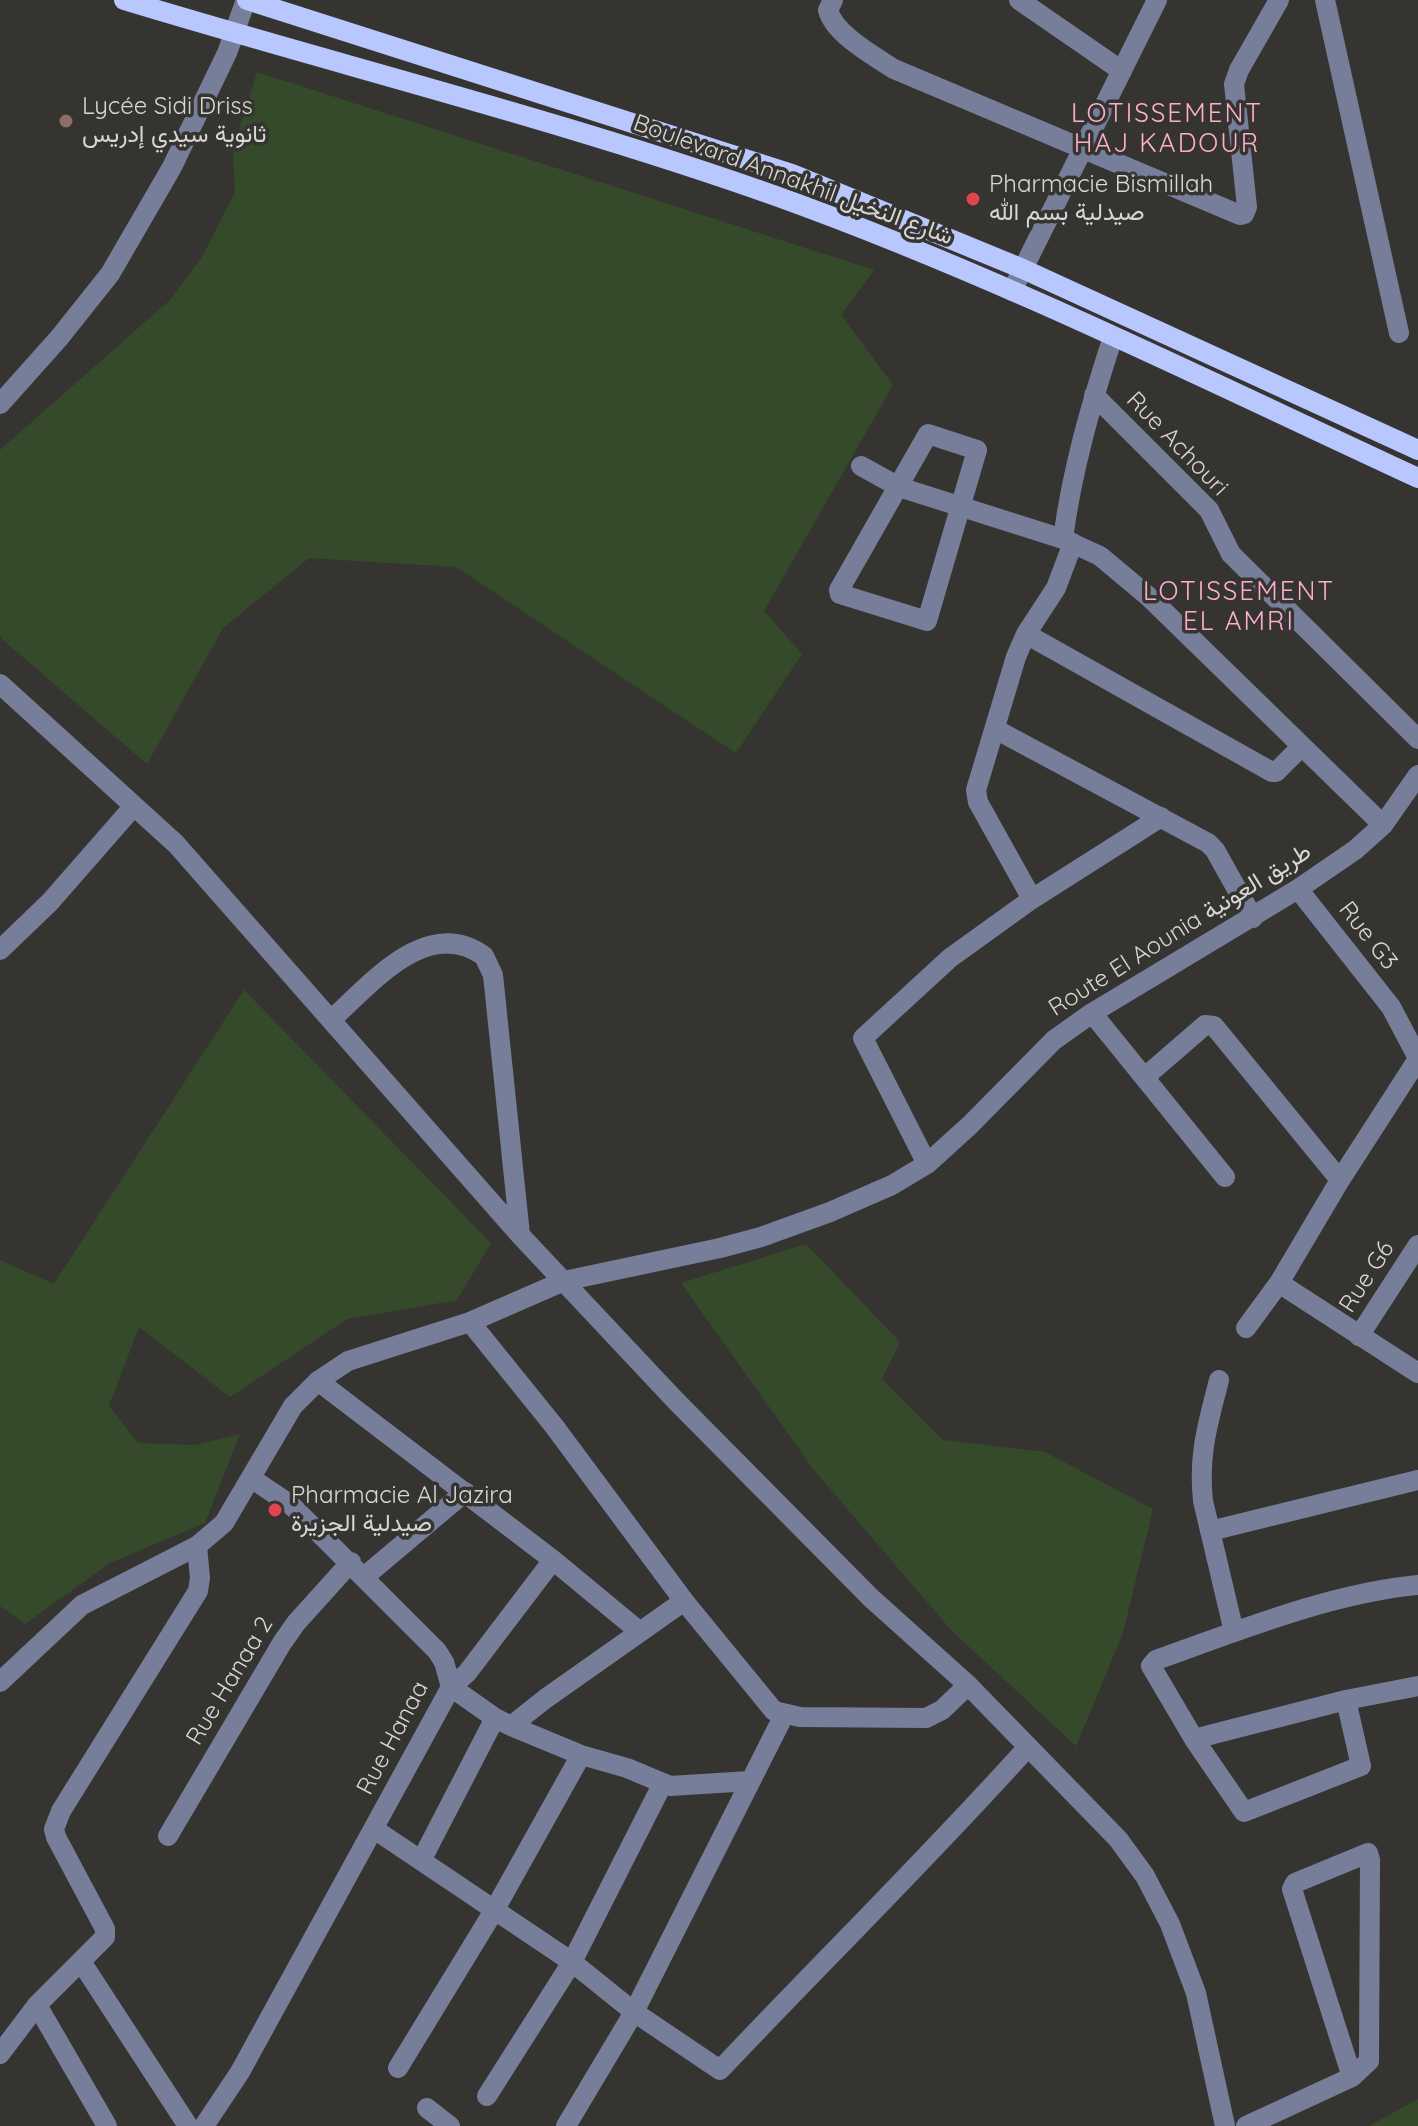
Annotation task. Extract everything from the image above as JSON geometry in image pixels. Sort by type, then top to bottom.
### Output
[{"type":"main road","name":"Boulevard Annakhil شارع النخيل","points":[[124,0],[586,134],[858,227],[1012,291],[1418,478]]},
{"type":"main road","name":"Boulevard Annakhil شارع النخيل","points":[[246,0],[792,174],[1023,269],[1418,450]]},
{"type":"street","points":[[0,404],[59,338],[110,274],[172,167],[234,34],[246,0]]},
{"type":"street","points":[[833,0],[828,10],[830,18],[854,42],[894,69],[1235,214],[1244,214],[1247,207],[1234,84],[1279,0]]},
{"type":"street","points":[[1019,0],[1122,71]]},
{"type":"street","points":[[1012,291],[1157,0]]},
{"type":"street","points":[[1325,0],[1399,333]]},
{"type":"street","points":[[1032,899],[976,796],[1016,657],[1026,634],[1056,588],[1068,541],[1070,485],[1113,337]]},
{"type":"street","name":"Rue Achouri","points":[[1094,395],[1209,510],[1231,554],[1418,739]]},
{"type":"street","points":[[926,435],[976,448],[927,621],[840,594],[839,590],[899,487],[926,435]]},
{"type":"street","points":[[861,466],[899,487],[1068,541],[1100,556],[1149,597],[1383,825]]},
{"type":"street","points":[[1026,634],[1272,772],[1276,772],[1301,747]]},
{"type":"street","points":[[0,684],[176,844],[520,1235],[675,1400],[871,1598],[968,1685],[1118,1839],[1145,1876],[1170,1924],[1196,1993],[1225,2126]]},
{"type":"street","points":[[995,729],[1199,837],[1215,850],[1253,918]]},
{"type":"street","name":"Route El Aounia طريق العونية","points":[[0,1682],[8,1660],[82,1605],[197,1546],[224,1523],[293,1406],[318,1381],[348,1361],[470,1322],[564,1281],[761,1237],[892,1185],[927,1164],[1054,1040],[1092,1013],[1253,918],[1355,850],[1383,825],[1418,775]]},
{"type":"street","points":[[0,950],[50,902],[134,806]]},
{"type":"street","points":[[927,1164],[863,1038],[950,958],[1032,899],[1161,817]]},
{"type":"street","name":"Rue G3","points":[[1298,889],[1391,1007],[1418,1058]]},
{"type":"street","points":[[331,1020],[387,970],[428,945],[445,943],[462,946],[484,956],[493,975],[520,1235]]},
{"type":"street","points":[[1092,1013],[1225,1177]]},
{"type":"street","points":[[1146,1076],[1205,1025],[1214,1026],[1340,1180]]},
{"type":"street","points":[[1246,1328],[1279,1283],[1418,1058]]},
{"type":"street","name":"Rue G6","points":[[1359,1336],[1418,1245]]},
{"type":"street","points":[[1279,1283],[1418,1373]]},
{"type":"street","points":[[470,1322],[554,1426],[684,1601],[774,1711],[784,1715],[926,1718],[942,1710],[968,1685]]},
{"type":"street","points":[[1219,1380],[1201,1455],[1203,1501],[1234,1632]]},
{"type":"street","points":[[318,1381],[553,1560],[640,1632]]},
{"type":"street","name":"Rue Hanaa","points":[[251,1478],[291,1505],[437,1651],[444,1662],[451,1687],[374,1829],[572,1962],[634,2012],[720,2070],[956,1827],[1027,1748]]},
{"type":"street","points":[[1210,1531],[1418,1480]]},
{"type":"street","name":"Rue Hanaa 2","points":[[168,1836],[296,1623],[358,1570],[465,1492]]},
{"type":"street","points":[[0,2054],[37,2005],[105,1937],[106,1933],[56,1837],[56,1820],[198,1591],[197,1546]]},
{"type":"street","points":[[553,1560],[467,1673],[451,1687],[503,1722],[581,1755],[627,1768],[663,1783],[676,1787],[750,1781]]},
{"type":"street","points":[[1346,1700],[1361,1766],[1246,1812],[1241,1811],[1194,1739],[1151,1669],[1151,1664],[1280,1617],[1391,1588],[1418,1585]]},
{"type":"street","points":[[422,1859],[503,1722],[684,1601]]},
{"type":"street","points":[[1194,1739],[1346,1700],[1418,1686]]},
{"type":"street","points":[[566,2126],[634,2012],[784,1715]]},
{"type":"street","points":[[398,2068],[495,1909],[581,1755]]},
{"type":"street","points":[[487,2096],[572,1962],[663,1783]]},
{"type":"street","points":[[204,2126],[240,2072],[374,1829]]},
{"type":"street","points":[[1246,2126],[1352,2077],[1366,2066],[1370,2056],[1368,1853],[1295,1883],[1292,1889],[1352,2077]]},
{"type":"street","points":[[82,1963],[188,2126]]},
{"type":"street","points":[[37,2005],[107,2126]]},
{"type":"street","points":[[427,2108],[450,2126]]},
{"type":"green space","points":[[257,72],[874,270],[841,315],[893,385],[764,611],[802,654],[736,753],[456,567],[309,558],[223,628],[147,764],[3,640],[0,635],[0,450],[170,300],[202,257],[235,192],[233,149]]},
{"type":"green space","points":[[244,990],[491,1243],[457,1300],[347,1319],[230,1397],[139,1327],[109,1406],[138,1443],[196,1445],[240,1434],[205,1523],[110,1563],[25,1624],[0,1606],[0,1260],[54,1284]]},
{"type":"green space","points":[[806,1244],[900,1342],[882,1379],[943,1440],[1045,1452],[1153,1509],[1123,1633],[1076,1746],[952,1631],[814,1470],[681,1283]]},
{"type":"green space","points":[[1418,2099],[1418,2126],[1369,2126]]},
{"type":"place","name":"Lycée Sidi Driss ثانوية سيدي إدريس","points":[[66,121]]},
{"type":"place","name":"Pharmacie Bismillah صيدلية بسم الله","points":[[973,199]]},
{"type":"place","name":"Pharmacie Al Jazira صيدلية الجزيرة","points":[[275,1510]]},
{"type":"district","name":"LOTISSEMENT HAJ KADOUR","points":[[1167,129]]},
{"type":"district","name":"LOTISSEMENT EL AMRI","points":[[1239,607]]}]
